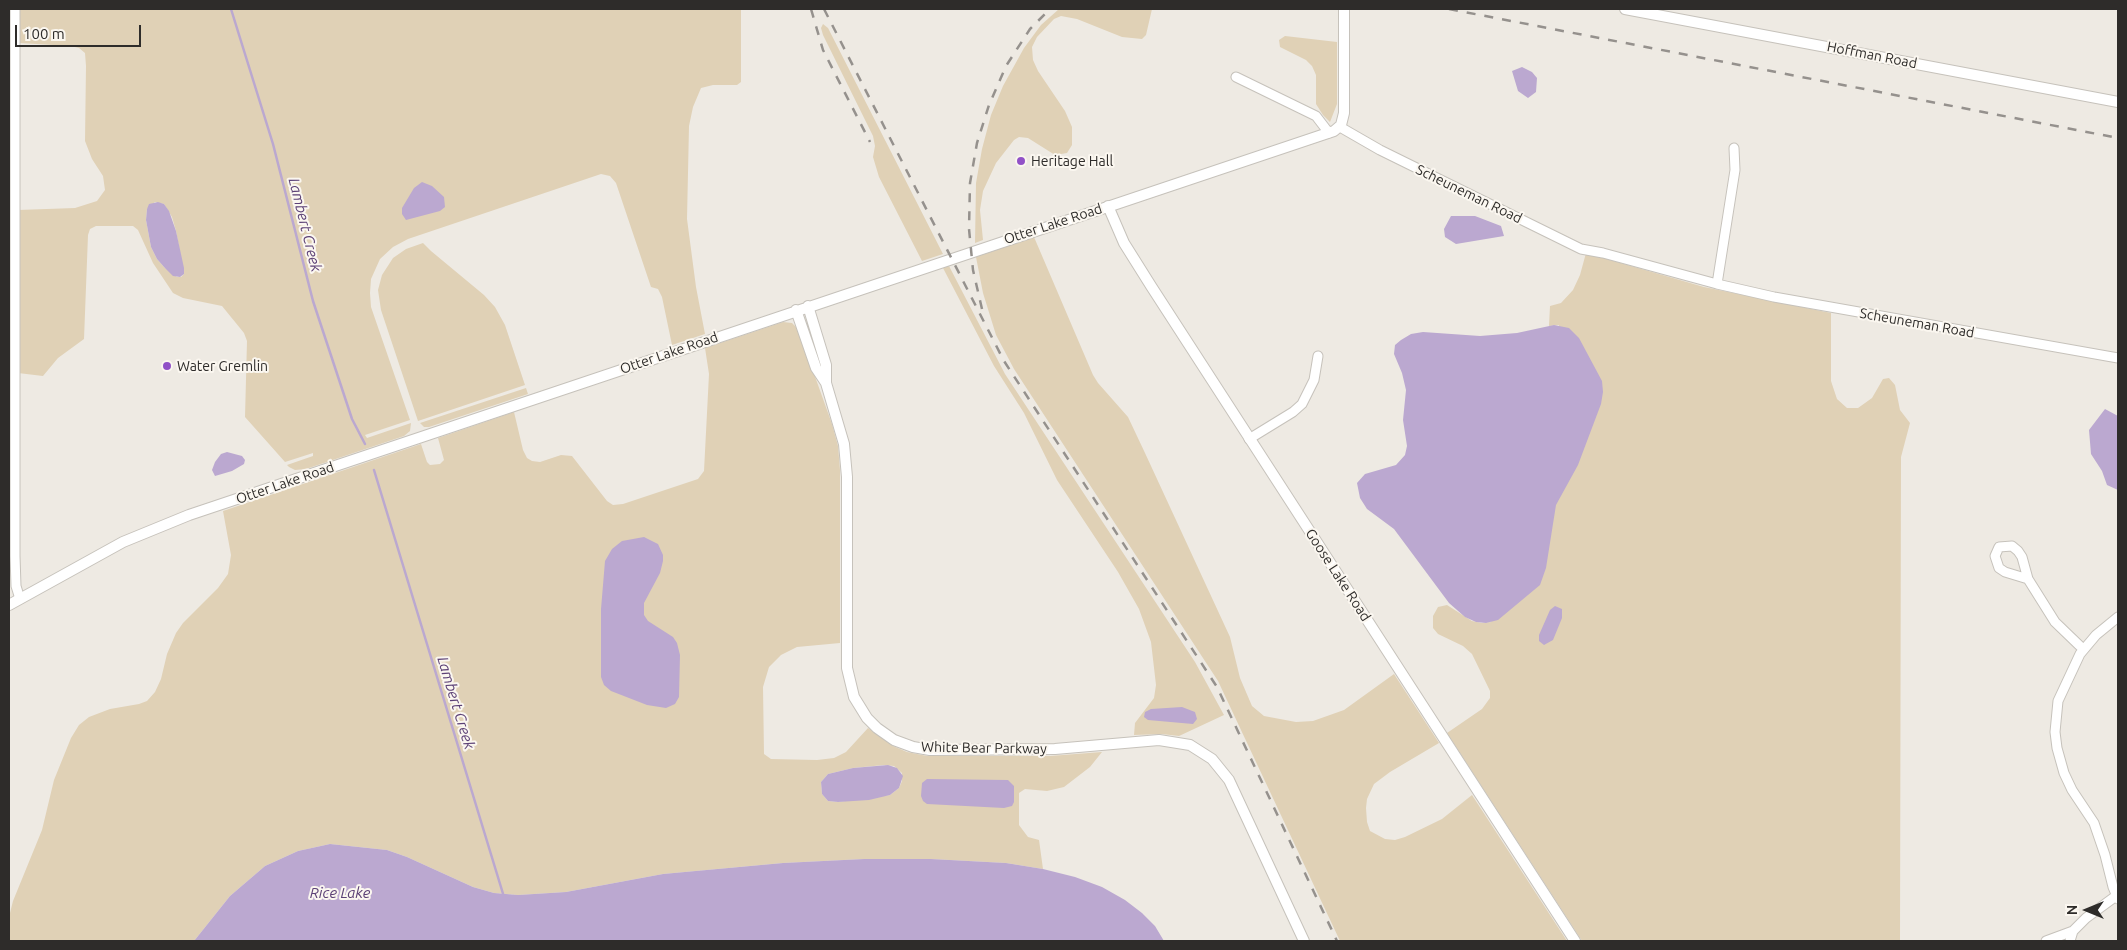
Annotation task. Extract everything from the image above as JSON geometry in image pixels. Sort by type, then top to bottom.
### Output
[{"type":"street","points":[[15,9],[12,162],[14,556],[16,586],[20,599]]},
{"type":"street","points":[[1340,127],[1344,113],[1344,9]]},
{"type":"street","name":"Hoffman Road","points":[[1625,9],[2118,102]]},
{"type":"street","points":[[1236,76],[1316,116],[1329,133]]},
{"type":"street","name":"Otter Lake Road","points":[[9,605],[123,542],[169,523],[796,310],[1329,133],[1340,127]]},
{"type":"street","name":"Scheuneman Road","points":[[1340,127],[1380,150],[1581,249],[1603,253],[1716,284],[1851,312],[2118,358]]},
{"type":"street","points":[[1716,284],[1735,170],[1734,148]]},
{"type":"street","name":"Goose Lake Road","points":[[1108,206],[1130,254],[1575,941]]},
{"type":"street","name":"White Bear Parkway","points":[[808,306],[826,365],[826,383],[842,436],[846,462],[846,656],[848,678],[855,700],[869,720],[894,740],[928,750],[1055,749],[1159,740],[1190,745],[1212,759],[1229,780],[1304,941]]},
{"type":"street","name":"White Bear Parkway","points":[[796,310],[816,368],[826,383]]},
{"type":"street","points":[[1249,439],[1293,412],[1302,404],[1314,380],[1318,356]]},
{"type":"street","points":[[2028,579],[2055,622],[2083,649]]},
{"type":"street","points":[[2046,941],[2073,931],[2098,908],[2117,898],[2098,833],[2089,814],[2072,790],[2064,773],[2056,748],[2055,732],[2058,701],[2083,649],[2096,635],[2118,617]]},
{"type":"street","points":[[2070,941],[2073,931]]},
{"type":"shaded area","points":[[19,9],[741,9],[741,82],[737,85],[713,85],[701,88],[693,107],[689,126],[687,219],[696,287],[705,334],[672,345],[662,297],[658,289],[651,287],[616,183],[610,176],[601,174],[408,239],[393,247],[380,259],[371,279],[371,307],[410,420],[365,435],[367,438],[411,423],[410,431],[404,436],[306,469],[295,470],[289,467],[287,465],[313,456],[313,453],[285,462],[245,417],[247,341],[244,333],[222,306],[183,298],[173,293],[153,263],[138,230],[133,226],[96,226],[90,229],[88,235],[84,339],[58,358],[43,376],[18,373],[18,210],[75,208],[97,201],[105,190],[103,176],[92,159],[85,141],[85,53],[79,48],[71,46],[19,43]],"holes":[[[155,202],[164,204],[172,217],[176,231],[184,274],[181,277],[177,277],[164,267],[157,259],[151,247],[146,220],[147,209]]]},
{"type":"shaded area","points":[[1059,9],[1152,9],[1146,35],[1142,39],[1122,37],[1077,19],[1061,16],[1054,19],[1037,37],[1032,47],[1033,60],[1038,71],[1065,111],[1072,127],[1072,145],[1067,153],[1055,155],[1028,138],[1019,137],[1014,140],[996,163],[983,191],[980,210],[983,240],[975,243],[976,183],[991,115],[1003,86],[1024,48],[1041,25]]},
{"type":"shaded area","points":[[823,24],[828,28],[943,254],[922,261],[879,177],[873,157],[875,146],[873,136],[823,35],[821,28]]},
{"type":"shaded area","points":[[1285,36],[1337,42],[1337,104],[1330,122],[1316,104],[1316,75],[1312,66],[1306,60],[1280,47],[1279,40]]},
{"type":"shaded area","points":[[1034,237],[1093,375],[1128,417],[1145,453],[1230,637],[1240,678],[1252,706],[1264,716],[1296,722],[1313,721],[1344,710],[1394,674],[1439,743],[1390,772],[1374,784],[1367,799],[1366,808],[1370,831],[1385,839],[1395,840],[1405,837],[1442,819],[1472,795],[1567,941],[1340,941],[1218,681],[1014,369],[996,335],[983,293],[976,257]]},
{"type":"shaded area","points":[[423,243],[484,295],[495,307],[505,325],[525,385],[418,421],[381,310],[378,290],[382,275],[393,258],[406,249]]},
{"type":"shaded area","points":[[1586,253],[1704,287],[1831,313],[1831,381],[1837,399],[1847,408],[1858,408],[1872,398],[1883,379],[1889,378],[1895,385],[1900,410],[1910,423],[1901,457],[1900,941],[1582,941],[1447,733],[1482,709],[1490,698],[1490,691],[1472,654],[1463,646],[1438,634],[1433,628],[1433,616],[1438,607],[1447,605],[1472,621],[1491,622],[1559,325],[1549,326],[1550,306],[1561,303],[1573,290],[1580,275]]},
{"type":"shaded area","points":[[949,266],[1005,374],[1195,662],[1224,715],[1179,736],[1162,734],[1134,735],[1135,723],[1154,698],[1156,685],[1151,642],[1139,609],[1118,572],[1057,480],[1024,413],[994,366],[943,268]]},
{"type":"shaded area","points":[[783,322],[792,323],[798,329],[838,446],[840,470],[840,643],[797,647],[781,655],[769,667],[763,687],[764,754],[771,759],[817,760],[834,758],[846,752],[868,728],[893,746],[907,752],[927,756],[1050,756],[1102,752],[1090,767],[1064,787],[1047,791],[1025,789],[1019,793],[1019,825],[1028,837],[1039,840],[1043,869],[1006,863],[931,859],[864,859],[783,863],[663,874],[566,892],[518,895],[494,893],[473,887],[387,850],[330,844],[298,851],[265,866],[230,896],[194,941],[9,941],[9,917],[13,901],[42,830],[54,780],[71,738],[79,725],[89,717],[110,709],[147,701],[155,692],[176,633],[183,623],[218,588],[228,574],[231,555],[223,511],[421,444],[427,462],[430,465],[440,464],[444,460],[438,438],[514,412],[523,450],[527,458],[540,462],[561,455],[572,456],[607,501],[613,505],[623,504],[698,479],[704,471],[709,374],[705,348]],"holes":[[[894,766],[902,773],[902,781],[899,788],[890,795],[838,802],[828,801],[822,794],[821,782],[828,774],[853,768]]]},
{"type":"shaded area","points":[[526,388],[528,394],[429,427],[424,427],[420,423]]},
{"type":"water","points":[[1522,67],[1532,72],[1537,78],[1536,92],[1528,98],[1518,91],[1512,71]]},
{"type":"water","points":[[422,182],[432,186],[444,197],[445,207],[440,211],[406,220],[402,214],[402,208],[414,188]]},
{"type":"water","points":[[158,202],[164,204],[169,211],[176,231],[184,268],[184,274],[180,277],[173,276],[164,267],[157,259],[151,247],[146,220],[147,209],[149,204]]},
{"type":"water","points":[[1451,216],[1475,216],[1501,226],[1504,236],[1456,244],[1445,237],[1444,229]]},
{"type":"water","points":[[1554,325],[1569,328],[1579,338],[1602,381],[1601,404],[1578,465],[1556,505],[1546,568],[1540,585],[1498,620],[1486,623],[1476,622],[1465,617],[1449,603],[1394,529],[1367,509],[1360,498],[1357,483],[1365,474],[1396,465],[1405,455],[1407,446],[1403,420],[1406,390],[1402,373],[1394,354],[1395,345],[1401,340],[1411,334],[1423,332],[1480,336],[1517,333]]},
{"type":"water","points":[[2105,409],[2118,416],[2118,490],[2107,485],[2102,471],[2091,454],[2089,430]]},
{"type":"water","points":[[227,452],[242,456],[245,460],[244,464],[232,471],[215,476],[212,470],[215,462],[221,454]]},
{"type":"water","points":[[644,537],[658,544],[663,555],[663,561],[660,573],[644,603],[644,615],[648,621],[673,637],[677,643],[680,655],[679,697],[675,704],[666,708],[647,705],[611,691],[604,685],[601,677],[601,609],[605,561],[612,549],[622,541]]},
{"type":"water","points":[[1555,606],[1562,609],[1562,618],[1553,640],[1544,645],[1539,641],[1539,635],[1550,610]]},
{"type":"water","points":[[1182,707],[1195,712],[1197,719],[1193,724],[1148,720],[1144,717],[1145,712],[1151,709]]},
{"type":"water","points":[[888,765],[897,768],[903,776],[899,788],[890,795],[869,800],[838,802],[828,801],[822,794],[821,782],[828,774],[853,768]]},
{"type":"water","points":[[927,779],[1008,780],[1014,786],[1014,802],[1012,806],[1004,808],[927,804],[921,796],[922,783]]},
{"type":"water","name":"Rice Lake","points":[[330,844],[387,850],[473,887],[494,893],[518,895],[566,892],[663,874],[783,863],[864,859],[931,859],[1006,863],[1075,877],[1102,887],[1125,900],[1142,913],[1155,926],[1164,941],[194,941],[230,896],[265,866],[298,851]]},
{"type":"waterway","name":"Lambert Creek","points":[[231,9],[273,144],[313,301],[352,419],[365,444]]},
{"type":"waterway","name":"Lambert Creek","points":[[374,470],[504,897]]},
{"type":"railway","points":[[811,9],[823,50],[870,142]]},
{"type":"railway","points":[[824,9],[1004,361],[1217,687],[1337,941]]},
{"type":"railway","points":[[982,309],[973,270],[969,229],[970,183],[977,143],[989,105],[1006,66],[1030,29],[1050,9]]},
{"type":"railway","points":[[1449,9],[2118,138]]},
{"type":"place","name":"Heritage Hall","points":[[1021,161]]},
{"type":"place","name":"Water Gremlin","points":[[167,366]]}]
